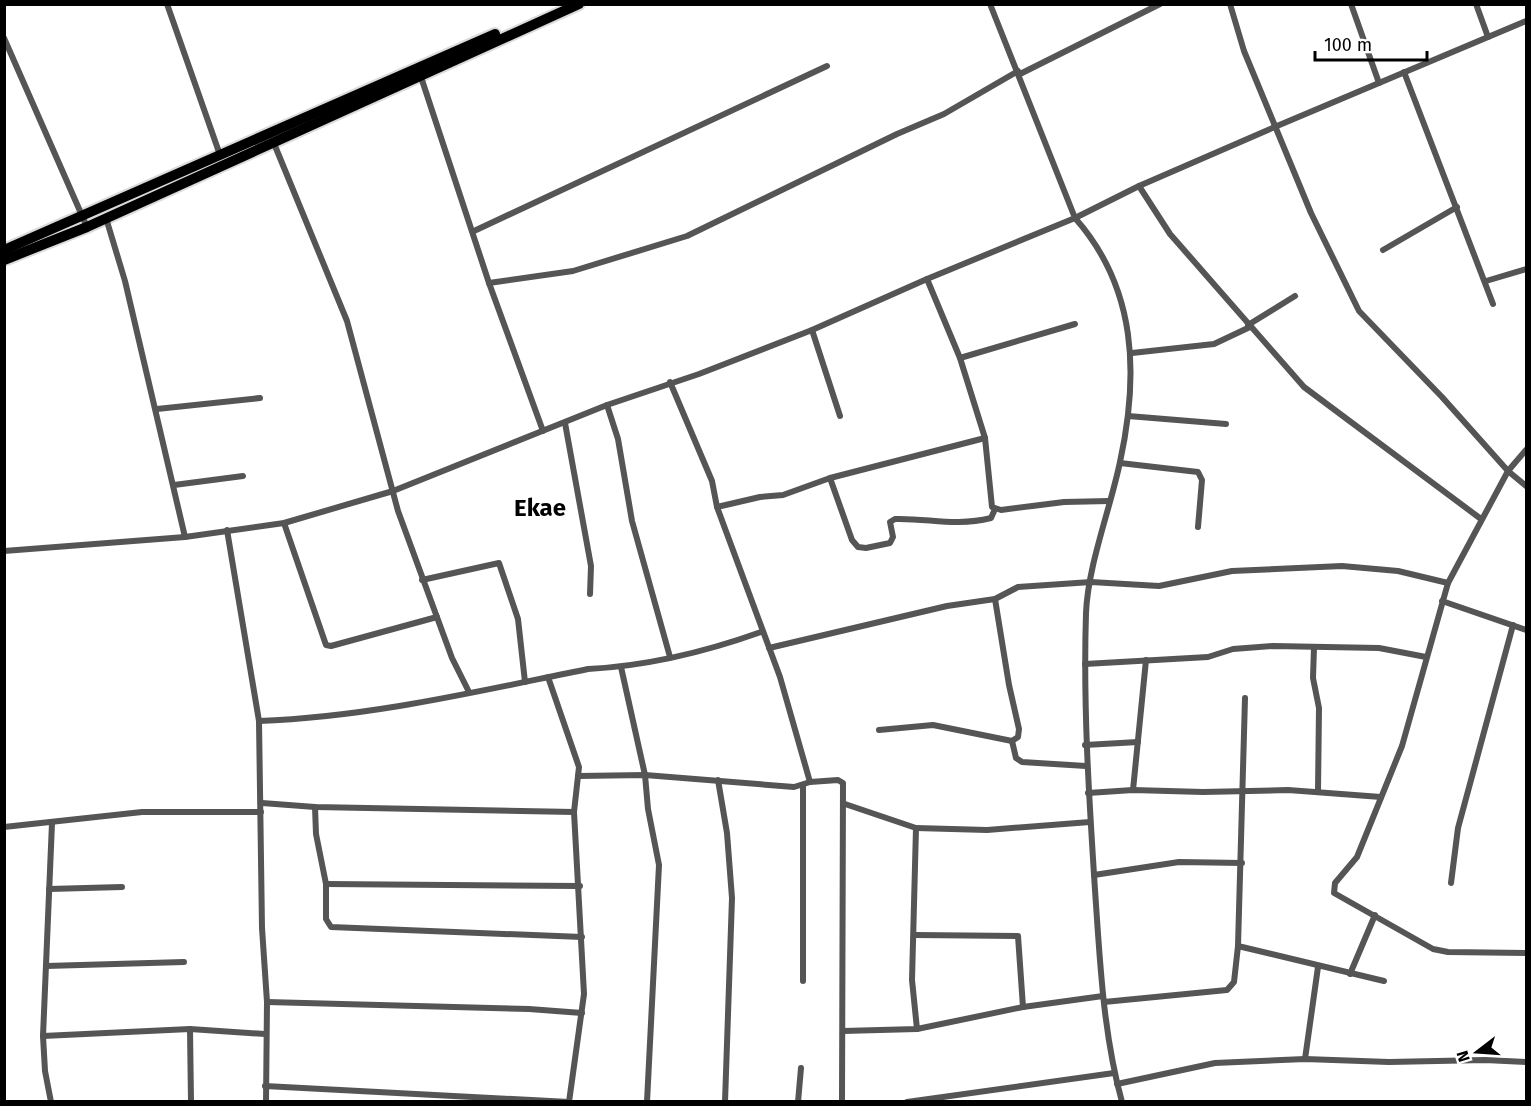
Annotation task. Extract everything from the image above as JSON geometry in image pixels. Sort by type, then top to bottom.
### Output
[{"type":"highway","points":[[4,260],[220,155],[561,4]]},
{"type":"highway","points":[[4,250],[85,222],[106,218],[579,4]]},
{"type":"street","points":[[167,4],[220,155]]},
{"type":"street","points":[[990,4],[1019,72],[1075,218],[1093,238],[1113,277],[1132,352],[1128,416],[1120,463],[1109,501],[1086,609],[1085,664],[1086,766],[1103,999],[1114,1073],[1122,1101]]},
{"type":"street","points":[[489,283],[573,272],[687,236],[897,134],[944,114],[1019,72],[1160,4]]},
{"type":"street","points":[[1230,4],[1244,51],[1277,126],[1311,213],[1359,311],[1508,471],[1527,486]]},
{"type":"street","points":[[1351,4],[1379,83]]},
{"type":"street","points":[[1476,4],[1488,37]]},
{"type":"street","points":[[4,551],[185,537],[284,524],[393,491],[607,405],[699,374],[812,330],[927,279],[1075,218],[1139,186],[1277,126],[1527,21]]},
{"type":"street","points":[[4,38],[85,222]]},
{"type":"street","points":[[474,231],[827,66]]},
{"type":"street","points":[[1404,72],[1493,304]]},
{"type":"street","points":[[421,77],[474,231],[489,283],[543,432]]},
{"type":"street","points":[[273,141],[347,321],[393,491],[422,580],[452,658],[469,692]]},
{"type":"street","points":[[1139,186],[1170,234],[1304,387],[1481,519]]},
{"type":"street","points":[[1383,249],[1457,207]]},
{"type":"street","points":[[106,218],[125,281],[157,409],[185,537]]},
{"type":"street","points":[[1486,281],[1527,269]]},
{"type":"street","points":[[927,279],[960,358],[985,438],[990,501],[995,509],[1064,502],[1109,501]]},
{"type":"street","points":[[1132,352],[1214,344],[1249,326],[1295,296]]},
{"type":"street","points":[[960,358],[1075,324]]},
{"type":"street","points":[[812,330],[840,416]]},
{"type":"street","points":[[670,382],[712,481],[717,507],[739,562],[761,632],[769,648],[806,784],[803,981]]},
{"type":"street","points":[[157,409],[260,398]]},
{"type":"street","points":[[607,405],[618,439],[632,521],[670,657]]},
{"type":"street","points":[[1128,416],[1226,424]]},
{"type":"street","points":[[565,423],[591,566],[590,594]]},
{"type":"street","points":[[717,507],[760,497],[783,495],[830,478],[985,438]]},
{"type":"street","points":[[1527,450],[1508,471],[1448,583],[1402,746],[1357,857],[1335,883],[1334,893],[1433,949],[1448,952],[1527,953]]},
{"type":"street","points":[[1120,463],[1198,472],[1202,480],[1198,527]]},
{"type":"street","points":[[174,485],[243,476]]},
{"type":"street","points":[[830,478],[852,540],[858,547],[866,548],[890,543],[893,537],[890,522],[895,519],[942,524],[991,518],[995,509]]},
{"type":"street","points":[[284,524],[326,645],[331,646],[437,617]]},
{"type":"street","points":[[227,530],[259,720],[262,803],[262,928],[267,1002],[266,1101]]},
{"type":"street","points":[[422,580],[499,563],[518,619],[525,682]]},
{"type":"street","points":[[769,648],[937,608],[995,599],[1018,587],[1091,582],[1159,586],[1232,571],[1342,566],[1398,571],[1448,583]]},
{"type":"street","points":[[995,599],[1018,729],[1018,736],[1012,741]]},
{"type":"street","points":[[1442,601],[1527,630]]},
{"type":"street","points":[[1451,883],[1458,828],[1513,625]]},
{"type":"street","points":[[259,720],[318,719],[374,711],[588,669],[621,667],[670,657],[723,645],[761,632]]},
{"type":"street","points":[[1085,664],[1208,657],[1242,647],[1379,648],[1426,657]]},
{"type":"street","points":[[1314,647],[1313,678],[1319,708],[1318,791]]},
{"type":"street","points":[[1133,790],[1146,660]]},
{"type":"street","points":[[621,667],[645,775],[648,809],[659,865],[647,1101]]},
{"type":"street","points":[[265,1086],[478,1100],[569,1101],[584,994],[580,886],[574,812],[578,776],[577,757],[548,677]]},
{"type":"street","points":[[843,1031],[917,1029],[1023,1007],[1227,990],[1234,982],[1238,946],[1245,698]]},
{"type":"street","points":[[879,730],[933,725],[1012,741]]},
{"type":"street","points":[[1012,741],[1016,758],[1022,762],[1086,766]]},
{"type":"street","points":[[1086,745],[1138,742]]},
{"type":"street","points":[[578,776],[645,775],[806,784],[838,780],[843,783],[842,1101]]},
{"type":"street","points":[[718,780],[732,898],[725,1101]]},
{"type":"street","points":[[1088,793],[1133,790],[1318,791],[1381,797]]},
{"type":"street","points":[[262,803],[315,807],[574,812]]},
{"type":"street","points":[[844,804],[916,828],[987,830],[1090,822]]},
{"type":"street","points":[[315,807],[319,850],[326,884],[326,919],[332,927],[582,937]]},
{"type":"street","points":[[4,827],[142,812],[261,812]]},
{"type":"street","points":[[51,1101],[45,1071],[43,1036],[52,823]]},
{"type":"street","points":[[916,828],[915,935],[912,980],[917,1029]]},
{"type":"street","points":[[1094,874],[1179,862],[1242,862]]},
{"type":"street","points":[[326,884],[580,886]]},
{"type":"street","points":[[49,889],[122,887]]},
{"type":"street","points":[[1350,974],[1375,915]]},
{"type":"street","points":[[915,935],[1018,936],[1023,1007]]},
{"type":"street","points":[[1238,946],[1384,981]]},
{"type":"street","points":[[46,966],[184,962]]},
{"type":"street","points":[[1305,1059],[1318,967]]},
{"type":"street","points":[[267,1002],[529,1009],[582,1013]]},
{"type":"street","points":[[43,1036],[190,1029],[265,1034]]},
{"type":"street","points":[[190,1029],[191,1101]]},
{"type":"street","points":[[1117,1084],[1215,1063],[1305,1059],[1379,1062],[1485,1060],[1527,1062]]},
{"type":"street","points":[[798,1101],[801,1068]]},
{"type":"street","points":[[908,1101],[1114,1073]]},
{"type":"district","name":"Ekae","points":[[540,508]]}]
